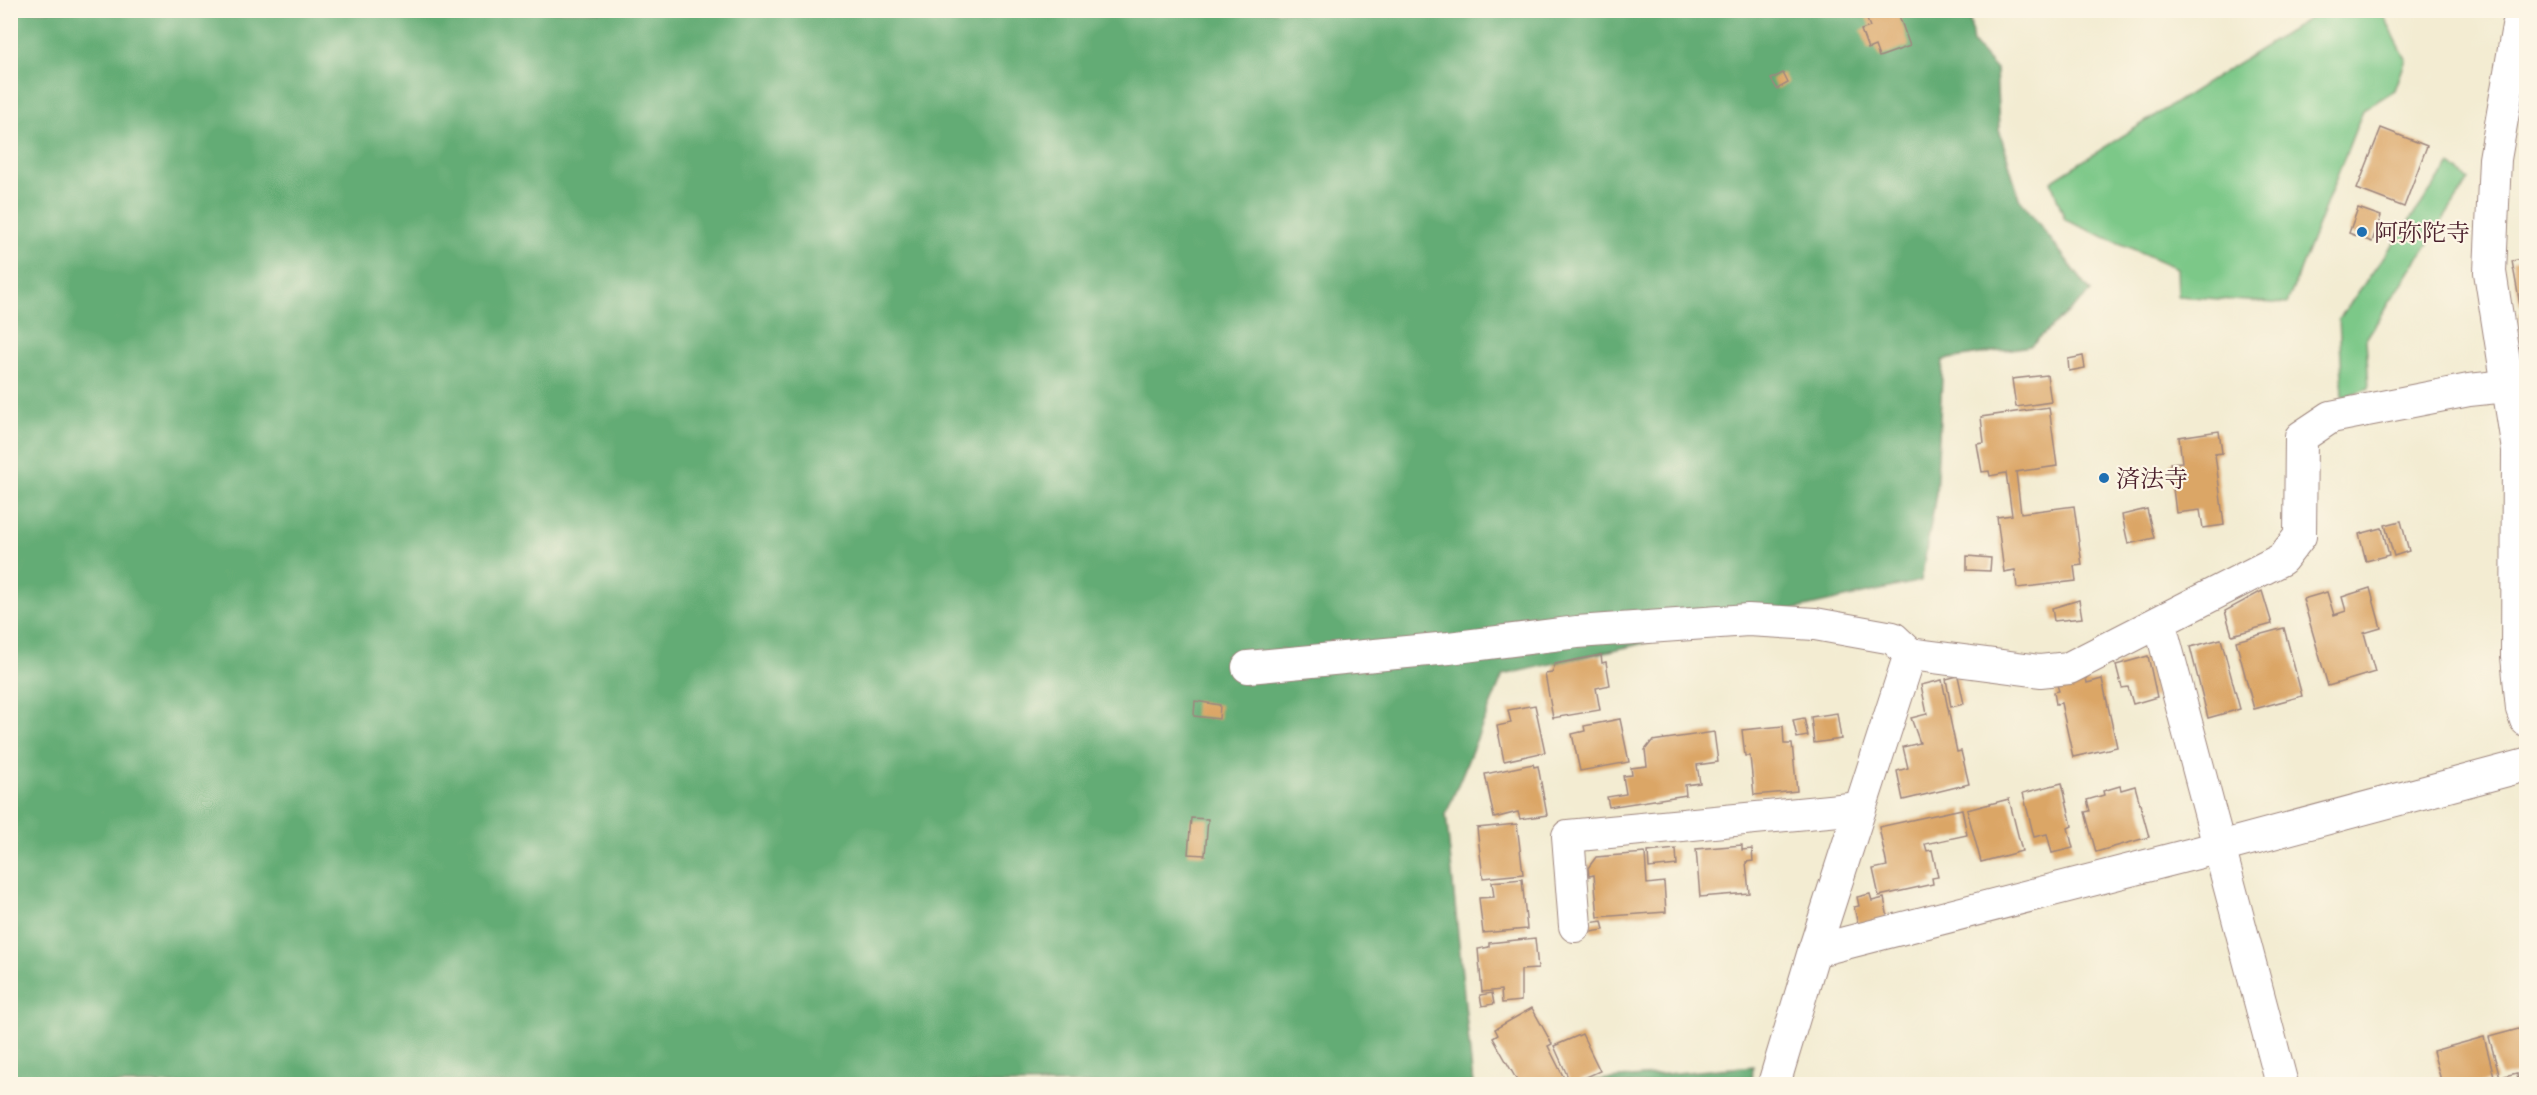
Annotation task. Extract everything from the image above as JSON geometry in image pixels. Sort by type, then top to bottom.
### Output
[{"type":"street","points":[[2524,10],[2518,26],[2495,159],[2490,272],[2518,386],[2517,656],[2522,709],[2526,720]]},
{"type":"street","points":[[1248,667],[1449,648],[1577,632],[1748,620],[1815,624],[1893,638],[1910,654],[2040,670],[2069,668],[2160,624],[2282,559],[2300,536],[2301,437],[2331,417],[2469,390],[2518,386]]},
{"type":"street","points":[[2160,624],[2282,1084]]},
{"type":"street","points":[[1774,1084],[1814,951],[1910,654]]},
{"type":"street","points":[[1814,951],[2220,847],[2526,765]]},
{"type":"street","points":[[1575,926],[1568,836],[1860,808]]},
{"type":"green space","points":[[10,11],[1969,11],[1973,43],[1996,69],[1999,129],[2019,198],[2091,292],[2030,346],[1943,360],[1936,494],[1921,581],[1503,675],[1446,814],[1473,1084],[11,1084]]},
{"type":"green space","points":[[2321,11],[2381,11],[2406,59],[2395,90],[2363,110],[2287,304],[2178,296],[2177,268],[2065,220],[2051,181]]},
{"type":"green space","points":[[2450,164],[2469,180],[2366,339],[2369,388],[2343,397],[2339,319]]},
{"type":"green space","points":[[1753,1066],[1752,1084],[1554,1084]]},
{"type":"building","points":[[1884,10],[1897,10],[1910,46],[1879,57],[1875,46],[1868,49],[1861,30],[1870,27],[1866,17]]},
{"type":"building","points":[[1783,73],[1788,83],[1777,89],[1771,79]]},
{"type":"building","points":[[2381,128],[2427,146],[2404,207],[2357,189]]},
{"type":"building","points":[[2358,208],[2381,216],[2372,242],[2349,233]]},
{"type":"building","points":[[2526,258],[2526,304],[2520,305],[2512,261]]},
{"type":"building","points":[[2520,313],[2526,313],[2526,361],[2525,361]]},
{"type":"building","points":[[2083,356],[2085,368],[2069,371],[2068,359]]},
{"type":"building","points":[[2047,375],[2051,402],[2016,407],[2012,379]]},
{"type":"building","points":[[2049,407],[2057,466],[2016,472],[2021,513],[2074,506],[2082,565],[2074,566],[2076,581],[2017,588],[2015,570],[2004,572],[1997,517],[2012,515],[2006,473],[1990,476],[1989,471],[1982,472],[1977,444],[1984,443],[1981,417]]},
{"type":"building","points":[[2219,431],[2222,453],[2215,454],[2224,525],[2203,528],[2200,510],[2176,513],[2170,463],[2182,462],[2179,437]]},
{"type":"building","points":[[2147,509],[2154,538],[2128,544],[2122,515]]},
{"type":"building","points":[[2401,521],[2409,551],[2394,556],[2385,525]]},
{"type":"building","points":[[2382,528],[2389,555],[2366,561],[2359,534]]},
{"type":"building","points":[[1967,556],[1991,558],[1990,571],[1967,570]]},
{"type":"building","points":[[2370,588],[2381,628],[2364,633],[2375,672],[2328,686],[2303,599],[2327,592],[2334,615],[2346,611],[2342,597]]},
{"type":"building","points":[[2262,591],[2272,624],[2232,635],[2225,611]]},
{"type":"building","points":[[2079,600],[2082,618],[2054,621],[2052,608]]},
{"type":"building","points":[[2284,628],[2302,696],[2254,709],[2236,641]]},
{"type":"building","points":[[2221,639],[2240,709],[2208,718],[2190,647]]},
{"type":"building","points":[[1601,655],[1602,663],[1606,662],[1610,685],[1596,688],[1600,710],[1553,718],[1545,674],[1552,673],[1555,664]]},
{"type":"building","points":[[2148,656],[2157,697],[2133,704],[2128,687],[2122,688],[2116,665]]},
{"type":"building","points":[[1958,676],[1964,704],[1951,707],[1946,679]]},
{"type":"building","points":[[2086,678],[2087,683],[2102,679],[2117,747],[2073,757],[2061,703],[2056,704],[2054,692],[2059,691],[2057,685]]},
{"type":"building","points":[[1942,680],[1957,752],[1961,751],[1969,784],[1903,800],[1897,771],[1908,768],[1903,747],[1920,743],[1911,718],[1927,714],[1921,685]]},
{"type":"building","points":[[1195,701],[1220,705],[1219,719],[1194,716]]},
{"type":"building","points":[[1535,705],[1545,752],[1504,761],[1497,726],[1511,723],[1508,710]]},
{"type":"building","points":[[1837,713],[1841,739],[1814,743],[1811,717]]},
{"type":"building","points":[[1804,718],[1808,736],[1797,738],[1793,720]]},
{"type":"building","points":[[1620,719],[1629,762],[1580,771],[1572,734],[1585,731],[1584,726]]},
{"type":"building","points":[[1783,726],[1784,744],[1792,744],[1797,791],[1754,795],[1750,756],[1745,756],[1742,730]]},
{"type":"building","points":[[1714,732],[1718,762],[1697,765],[1700,783],[1685,785],[1686,795],[1609,807],[1607,797],[1626,794],[1623,776],[1632,775],[1631,768],[1647,766],[1645,750],[1652,741]]},
{"type":"building","points":[[1533,764],[1534,767],[1538,766],[1547,815],[1520,819],[1518,812],[1494,818],[1485,774]]},
{"type":"building","points":[[2062,783],[2072,826],[2068,828],[2073,848],[2052,853],[2047,834],[2034,837],[2023,793]]},
{"type":"building","points":[[2120,786],[2121,790],[2135,786],[2149,837],[2096,852],[2085,812],[2090,811],[2087,800],[2104,795],[2103,791]]},
{"type":"building","points":[[2009,799],[2022,851],[1981,862],[1967,810]]},
{"type":"building","points":[[1962,809],[1967,835],[1925,844],[1927,851],[1932,850],[1938,877],[1932,878],[1933,884],[1879,896],[1873,869],[1887,866],[1879,827]]},
{"type":"building","points":[[1191,818],[1208,819],[1205,855],[1188,854]]},
{"type":"building","points":[[1517,824],[1523,874],[1483,878],[1477,828]]},
{"type":"building","points":[[1742,845],[1742,850],[1752,849],[1753,861],[1746,862],[1749,893],[1700,897],[1696,849]]},
{"type":"building","points":[[1676,849],[1677,865],[1649,868],[1648,852]]},
{"type":"building","points":[[1645,853],[1647,884],[1664,882],[1666,912],[1598,917],[1594,875],[1589,876],[1588,868],[1596,857]]},
{"type":"building","points":[[1522,879],[1527,929],[1483,933],[1479,898],[1494,897],[1492,882]]},
{"type":"building","points":[[1870,894],[1872,901],[1884,898],[1888,918],[1858,924],[1854,907],[1859,906],[1857,897]]},
{"type":"building","points":[[1602,921],[1604,930],[1591,932],[1589,923]]},
{"type":"building","points":[[1535,938],[1538,969],[1521,970],[1521,1001],[1502,1003],[1501,990],[1482,992],[1478,949],[1489,947],[1489,943]]},
{"type":"building","points":[[1492,993],[1494,1004],[1482,1006],[1480,995]]},
{"type":"building","points":[[1532,1008],[1552,1044],[1548,1046],[1564,1078],[1553,1084],[1519,1084],[1493,1038],[1498,1035],[1495,1029]]},
{"type":"building","points":[[2526,1027],[2526,1078],[2518,1080],[2517,1073],[2500,1077],[2489,1037]]},
{"type":"building","points":[[1582,1034],[1600,1071],[1571,1084],[1554,1046]]},
{"type":"building","points":[[2484,1037],[2495,1080],[2479,1084],[2442,1084],[2433,1051]]},
{"type":"place","name":"阿弥陀寺","points":[[2362,232]]},
{"type":"place","name":"済法寺","points":[[2104,478]]}]
